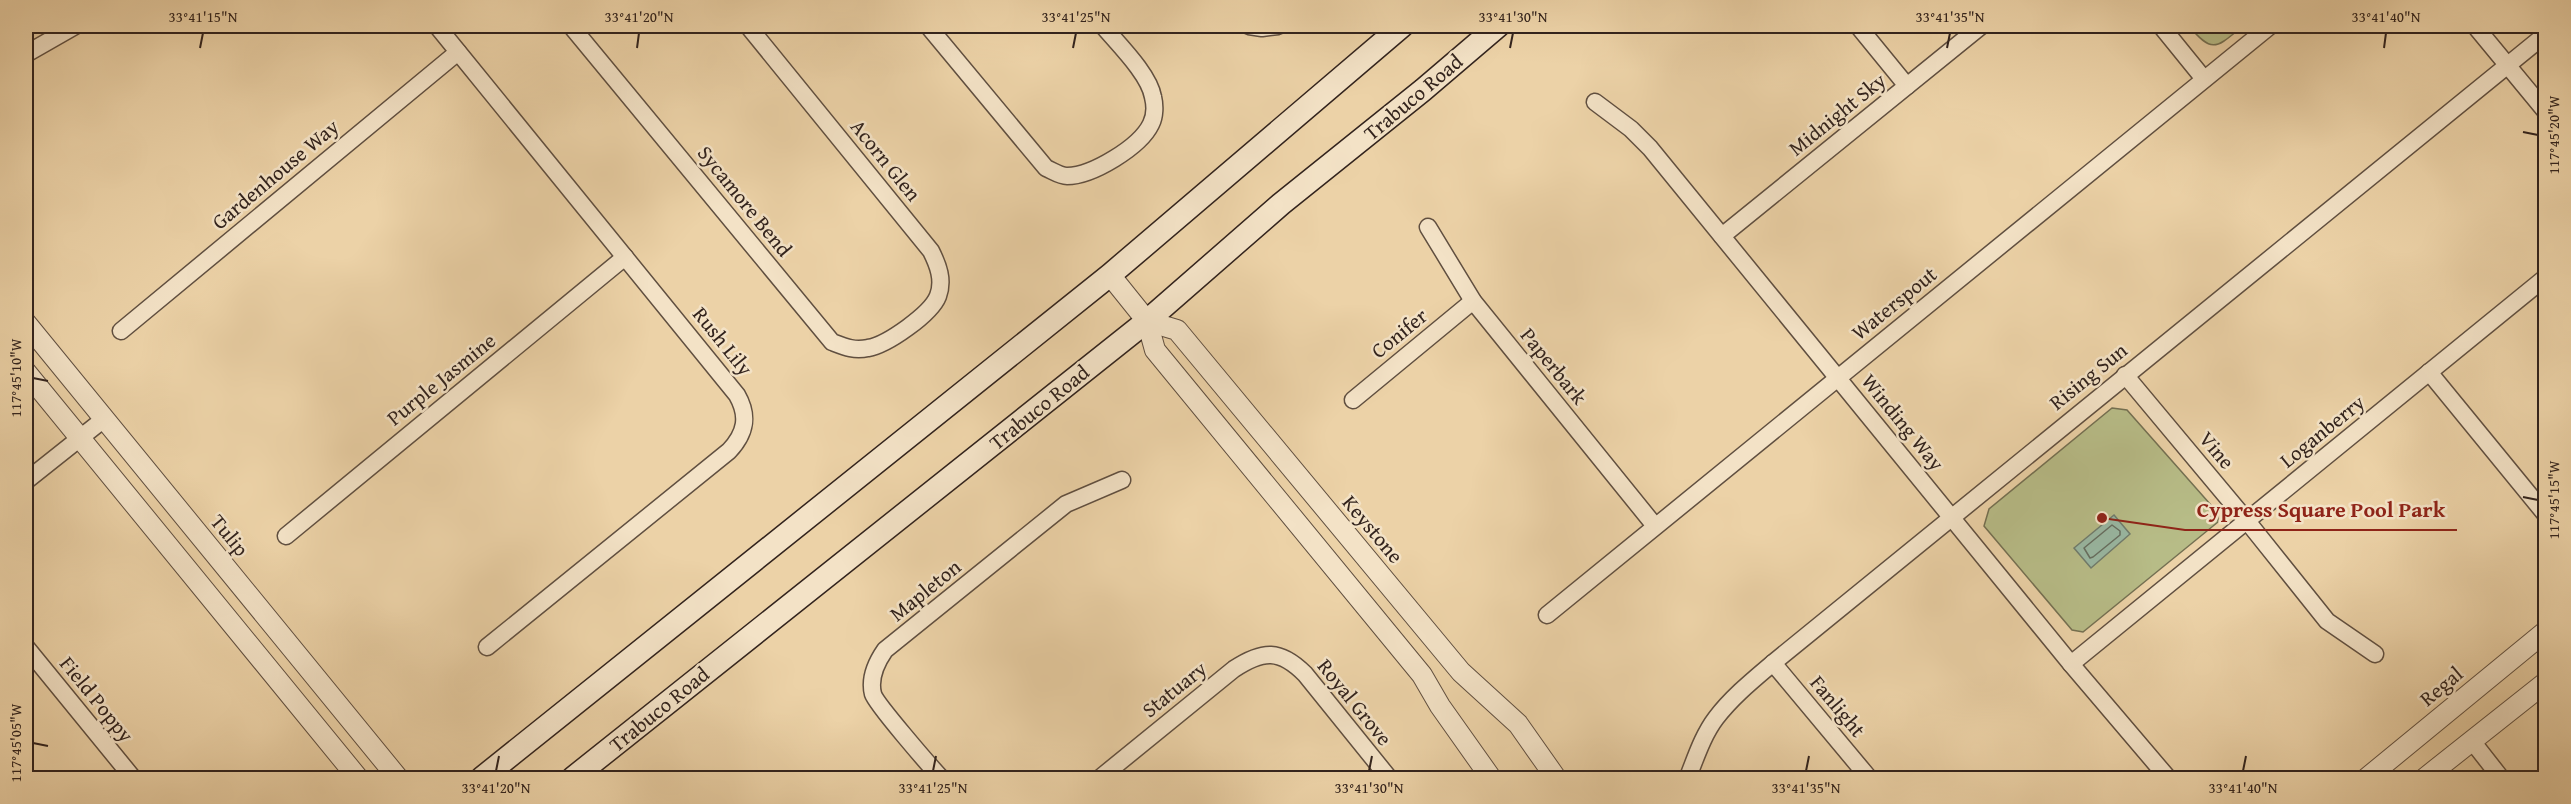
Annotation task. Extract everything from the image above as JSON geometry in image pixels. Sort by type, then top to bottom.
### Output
[{"type":"main road","points":[[482,778],[1110,275],[1402,26]]},
{"type":"main road","name":"Trabuco Road","points":[[573,778],[1147,321],[1281,204],[1423,90],[1498,26]]},
{"type":"street","points":[[26,54],[75,26]]},
{"type":"street","name":"Rush Lily","points":[[437,26],[737,395],[743,405],[746,418],[744,430],[729,451],[487,647]]},
{"type":"street","name":"Sycamore Bend","points":[[572,26],[832,342],[850,350],[870,348],[888,340],[906,327]]},
{"type":"street","name":"Acorn Glen","points":[[748,26],[931,251],[939,268],[940,285],[937,297],[927,311],[906,327]]},
{"type":"street","points":[[928,26],[1046,168],[1064,176],[1084,175],[1102,166],[1141,138],[1151,124],[1154,111],[1153,95],[1145,77],[1103,26]]},
{"type":"street","points":[[1249,26],[1262,28],[1278,26]]},
{"type":"street","points":[[1858,26],[1907,86]]},
{"type":"street","name":"Midnight Sky","points":[[1722,236],[1981,26]]},
{"type":"street","points":[[2161,26],[2204,79]]},
{"type":"street","name":"Waterspout","points":[[1547,615],[2270,26]]},
{"type":"street","points":[[2475,26],[2546,112]]},
{"type":"street","name":"Rising Sun","points":[[1688,777],[1715,719],[1737,694],[2546,34]]},
{"type":"street","name":"Gardenhouse Way","points":[[122,331],[458,52]]},
{"type":"street","name":"Winding Way","points":[[1595,102],[1650,148],[2071,664],[2168,778]]},
{"type":"street","name":"Paperbark","points":[[1428,227],[1473,301],[1655,526]]},
{"type":"street","name":"Purple Jasmine","points":[[286,536],[625,257]]},
{"type":"street","points":[[1110,275],[1147,321],[1155,350],[1422,675],[1440,706],[1491,778]]},
{"type":"street","name":"Loganberry","points":[[2071,664],[2546,277]]},
{"type":"street","name":"Conifer","points":[[1353,400],[1473,301]]},
{"type":"street","name":"Keystone","points":[[1147,321],[1177,330],[1461,672],[1518,724],[1556,778]]},
{"type":"street","name":"Tulip","points":[[26,323],[398,778]]},
{"type":"street","points":[[26,372],[358,778]]},
{"type":"street","points":[[2429,372],[2546,515]]},
{"type":"street","name":"Vine","points":[[2126,375],[2327,621],[2375,654]]},
{"type":"street","points":[[26,481],[104,419]]},
{"type":"street","name":"Mapleton","points":[[941,778],[873,696],[873,673],[877,662],[885,650],[1066,504],[1122,480]]},
{"type":"street","name":"Regal","points":[[2367,778],[2546,631]]},
{"type":"street","name":"Field Poppy","points":[[26,647],[133,778]]},
{"type":"street","name":"Statuary","points":[[1100,778],[1248,659],[1261,655],[1284,656]]},
{"type":"street","name":"Royal Grove","points":[[1284,656],[1305,674],[1389,778]]},
{"type":"street","name":"Fanlight","points":[[1773,663],[1869,778]]},
{"type":"street","points":[[2425,778],[2546,682]]},
{"type":"street","points":[[2472,741],[2501,778]]},
{"type":"green space","points":[[2189,26],[2243,26],[2215,45],[2204,41]]},
{"type":"green space","points":[[2112,408],[2127,410],[2218,513],[2218,522],[2083,632],[2072,630],[1984,526],[1989,509]]},
{"type":"water","points":[[2114,515],[2130,534],[2091,568],[2074,548]]},
{"type":"place","name":"Cypress Square Pool Park","points":[[2102,518]]}]
